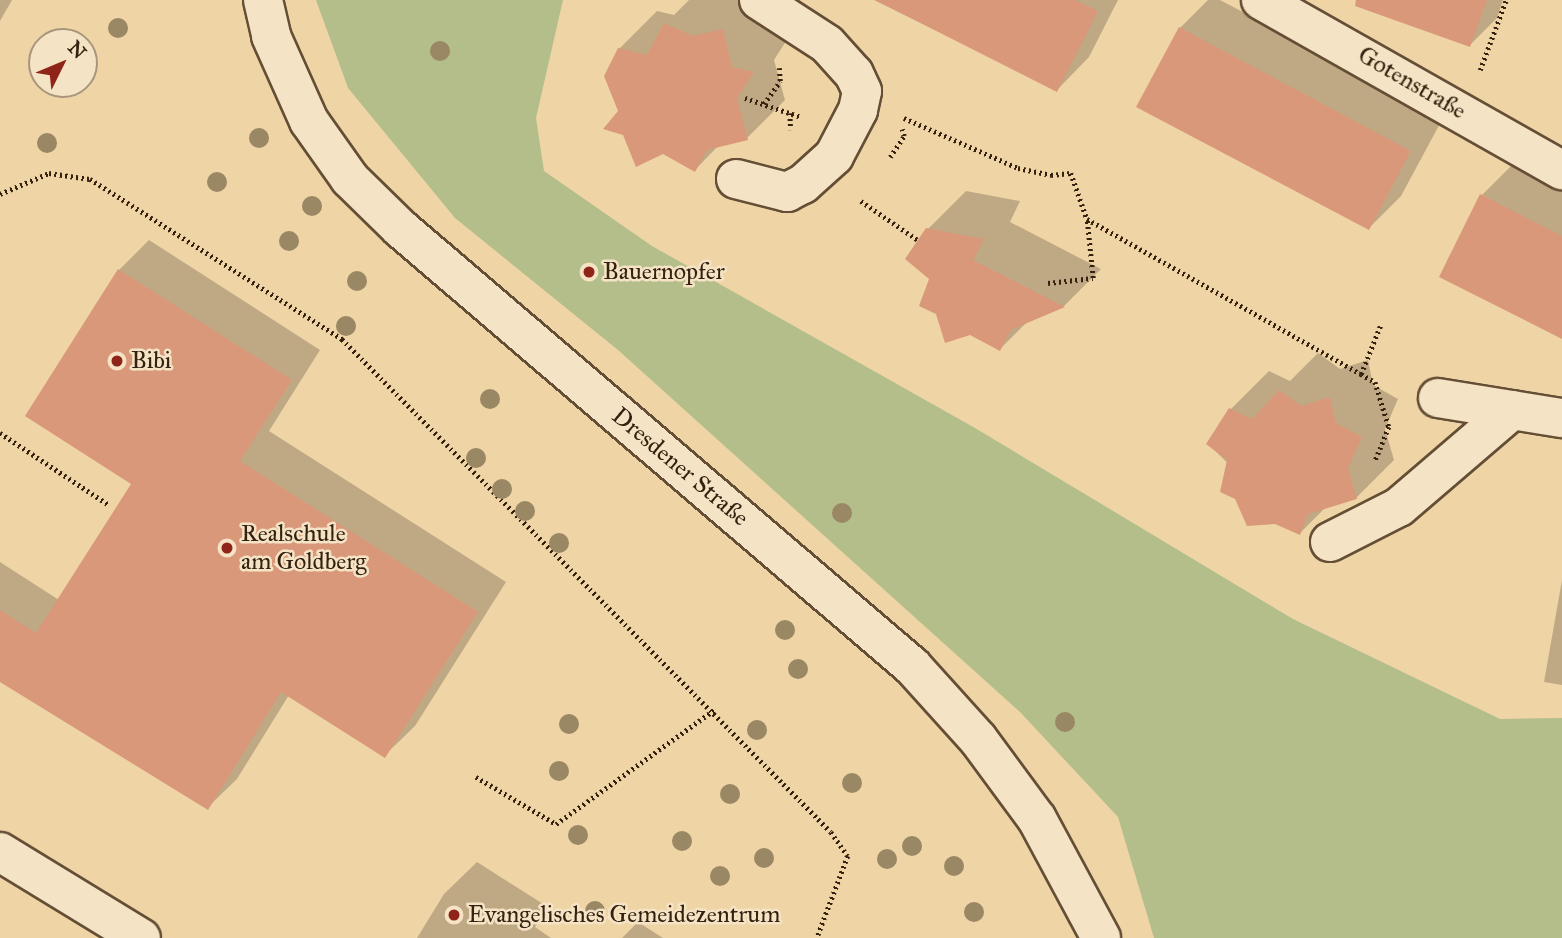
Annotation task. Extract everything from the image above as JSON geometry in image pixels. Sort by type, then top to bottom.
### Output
[{"type":"street","name":"Dresdener Straße","points":[[263,0],[271,36],[309,121],[350,179],[400,228],[912,666],[978,739],[1037,819],[1101,938]]},
{"type":"street","points":[[736,178],[787,192],[811,178],[834,156],[858,110],[862,91],[854,74],[827,44],[759,0]]},
{"type":"street","name":"Gotenstraße","points":[[1261,0],[1562,170]]},
{"type":"street","points":[[1438,398],[1562,418]]},
{"type":"street","points":[[1329,542],[1399,507],[1512,410]]},
{"type":"street","points":[[0,852],[141,938]]},
{"type":"path","points":[[1484,60],[1506,0]]},
{"type":"path","points":[[897,115],[1018,168],[1051,175],[1071,173],[1087,219],[1093,278],[1048,283]]},
{"type":"path","points":[[0,194],[49,173],[90,178],[342,339],[713,710],[831,832],[848,856],[817,938]]},
{"type":"path","points":[[861,201],[918,240]]},
{"type":"path","points":[[1087,219],[1375,382],[1390,427],[1375,463],[1366,468]]},
{"type":"path","points":[[1361,374],[1381,324]]},
{"type":"path","points":[[0,433],[109,505]]},
{"type":"path","points":[[476,777],[556,824],[713,710]]},
{"type":"green space","points":[[316,0],[563,0],[536,118],[544,171],[652,246],[975,428],[1293,619],[1500,719],[1562,718],[1562,938],[1154,938],[1118,817],[1021,713],[618,350],[455,218],[348,88]]},
{"type":"building","points":[[875,0],[1075,0],[1098,11],[1057,92]]},
{"type":"building","points":[[1356,0],[1487,0],[1470,47],[1355,6]]},
{"type":"building","points":[[664,23],[693,36],[723,29],[732,67],[754,72],[737,99],[748,140],[707,150],[695,172],[663,154],[636,167],[623,135],[603,129],[618,111],[604,76],[618,48],[647,55]]},
{"type":"building","points":[[1179,27],[1411,151],[1369,230],[1136,107]]},
{"type":"building","points":[[1480,194],[1562,236],[1562,339],[1439,277]]},
{"type":"building","points":[[926,228],[984,239],[973,260],[1065,307],[1011,330],[1000,351],[970,335],[945,343],[936,314],[919,306],[929,279],[905,259]]},
{"type":"building","points":[[118,269],[292,380],[240,461],[478,612],[385,758],[281,692],[208,810],[0,682],[0,610],[36,633],[131,484],[25,416]]},
{"type":"building","points":[[1279,390],[1301,406],[1330,397],[1336,423],[1362,437],[1348,468],[1357,499],[1308,514],[1300,535],[1275,524],[1247,526],[1235,499],[1220,492],[1227,460],[1206,444],[1229,408],[1252,419]]},
{"type":"place","name":"Bauernopfer","points":[[589,272]]},
{"type":"place","name":"Bibi","points":[[117,361]]},
{"type":"place","name":"Realschule am Goldberg","points":[[227,548]]},
{"type":"place","name":"Evangelisches Gemeidezentrum","points":[[454,915]]}]
